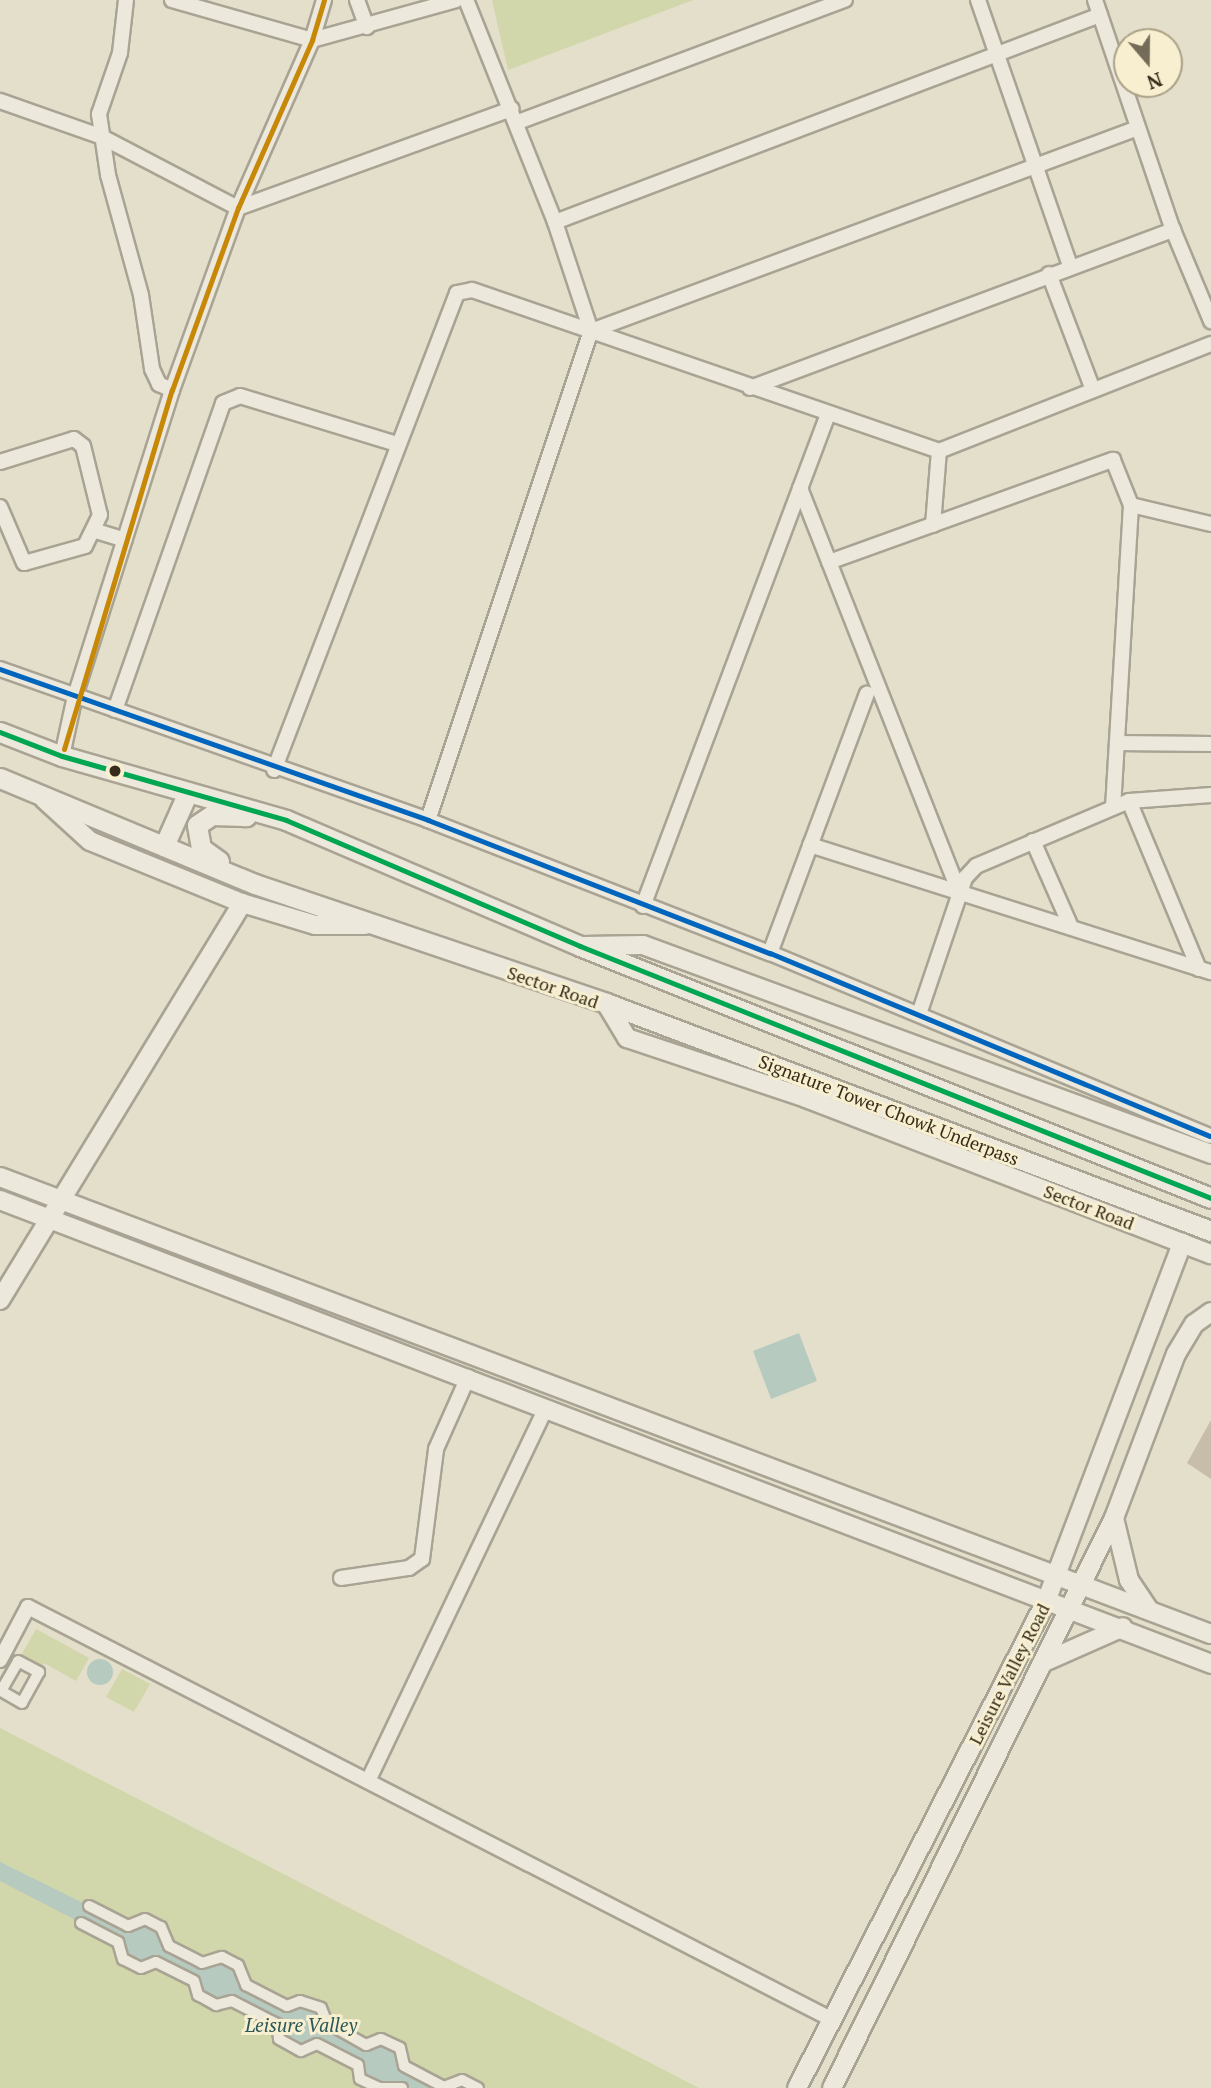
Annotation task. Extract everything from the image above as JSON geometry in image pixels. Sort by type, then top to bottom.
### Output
[{"type":"main road","points":[[0,732],[62,756],[286,820],[580,946]]},
{"type":"main road","name":"Sector Road","points":[[0,778],[255,884],[365,925],[606,1003]]},
{"type":"main road","points":[[164,846],[188,792]]},
{"type":"main road","points":[[255,884],[201,848],[197,825],[212,815],[286,820]]},
{"type":"main road","name":"Signature Tower Chowk Underpass","points":[[580,946],[1211,1198]]},
{"type":"main road","name":"Signature Tower Chowk Underpass","points":[[606,1003],[1211,1231]]},
{"type":"street","points":[[126,0],[120,53],[103,91],[102,137],[141,295],[152,369],[159,384],[172,390]]},
{"type":"street","points":[[172,0],[312,40],[367,27],[412,7],[457,0]]},
{"type":"street","points":[[62,756],[75,696],[172,390],[238,208],[312,40],[324,0]]},
{"type":"street","points":[[357,0],[367,27]]},
{"type":"street","points":[[428,820],[590,331],[555,222],[515,116],[466,0]]},
{"type":"street","points":[[0,101],[102,137],[238,208],[515,116],[845,0]]},
{"type":"street","points":[[978,0],[1070,266]]},
{"type":"street","points":[[1095,0],[1173,230],[1211,321]]},
{"type":"street","points":[[555,222],[996,52],[1100,15]]},
{"type":"street","points":[[590,331],[1138,128]]},
{"type":"street","points":[[750,388],[1070,266],[1173,230]]},
{"type":"street","points":[[1049,274],[1094,390]]},
{"type":"street","points":[[274,770],[457,293],[472,290],[939,451],[1211,344]]},
{"type":"street","points":[[115,710],[223,403],[240,396],[397,444]]},
{"type":"street","points":[[643,906],[828,414]]},
{"type":"street","points":[[0,462],[75,439],[83,446],[99,497],[96,531],[71,554],[24,563],[0,507]]},
{"type":"street","points":[[933,525],[939,451]]},
{"type":"street","points":[[829,562],[1112,460],[1131,505],[1113,806]]},
{"type":"street","points":[[800,488],[960,895]]},
{"type":"street","points":[[1131,505],[1211,524]]},
{"type":"street","points":[[96,531],[125,540]]},
{"type":"street","points":[[0,532],[5,550]]},
{"type":"street","points":[[0,669],[274,770],[428,820],[643,906],[770,953],[919,1014],[1208,1143]]},
{"type":"street","points":[[770,953],[867,694]]},
{"type":"street","points":[[1117,743],[1211,744]]},
{"type":"street","points":[[38,794],[90,841],[242,903],[316,925],[365,925]]},
{"type":"street","points":[[919,1014],[960,895],[976,866],[1129,801],[1211,795]]},
{"type":"street","points":[[1129,801],[1207,971]]},
{"type":"street","points":[[1033,841],[1070,925]]},
{"type":"street","points":[[810,845],[960,895],[1070,925],[1207,971]]},
{"type":"street","points":[[0,1300],[242,903]]},
{"type":"street","points":[[580,946],[643,945],[1208,1143]]},
{"type":"street","name":"Sector Road","points":[[606,1003],[626,1038],[806,1098],[1211,1254]]},
{"type":"street","points":[[0,1178],[951,1538],[1057,1573],[1211,1634]]},
{"type":"street","points":[[0,1200],[1123,1627],[1211,1664]]},
{"type":"street","name":"Leisure Valley Road","points":[[797,2088],[1047,1599],[1182,1243]]},
{"type":"street","name":"Leisure Valley Road","points":[[832,2088],[1114,1518],[1176,1354],[1194,1324],[1211,1312]]},
{"type":"street","points":[[341,1578],[409,1568],[422,1559],[436,1449],[468,1377]]},
{"type":"street","points":[[368,1781],[546,1407]]},
{"type":"street","points":[[1114,1518],[1129,1580],[1147,1608]]},
{"type":"street","points":[[0,1660],[28,1607],[833,2020]]},
{"type":"street","points":[[1044,1662],[1123,1627]]},
{"type":"street","points":[[89,1906],[128,1926]]},
{"type":"street","points":[[118,1942],[128,1926],[145,1920],[161,1927],[169,1946],[202,1963],[222,1957],[238,1965],[246,1985],[287,2006],[300,2001],[321,2008],[327,2023],[366,2045],[381,2039],[400,2048],[404,2066],[444,2087],[462,2080],[478,2088]]},
{"type":"street","points":[[81,1923],[118,1942],[123,1959],[141,1968],[156,1962],[194,1981],[198,1995],[216,2005],[232,2001],[277,2024],[279,2039],[301,2050],[317,2044],[358,2065],[360,2078],[380,2088],[402,2088]]},
{"type":"green space","points":[[492,0],[693,0],[508,70]]},
{"type":"green space","points":[[36,1629],[89,1658],[76,1681],[44,1663],[39,1672],[18,1661]]},
{"type":"green space","points":[[122,1669],[150,1684],[134,1712],[106,1697]]},
{"type":"green space","points":[[0,1728],[699,2088],[0,2088]]},
{"type":"water","points":[[799,1333],[817,1381],[771,1399],[753,1351]]},
{"type":"water","points":[[100,1659],[109,1663],[113,1672],[109,1681],[100,1685],[91,1681],[87,1672],[91,1663]]},
{"type":"water","name":"Leisure Valley","points":[[0,1862],[128,1925],[145,1919],[161,1927],[169,1946],[202,1963],[222,1957],[238,1965],[246,1985],[287,2006],[300,2001],[321,2008],[327,2023],[366,2045],[381,2039],[400,2048],[404,2066],[444,2087],[462,2080],[478,2088],[379,2088],[360,2079],[357,2065],[317,2044],[301,2051],[279,2039],[277,2024],[232,2001],[216,2005],[198,1995],[194,1981],[157,1962],[141,1968],[123,1959],[118,1942],[0,1881]]},
{"type":"building","points":[[1211,1420],[1211,1479],[1187,1463]]},
{"type":"transit line","points":[[64,749],[172,390],[238,208],[312,40],[324,0]]},
{"type":"transit line","points":[[0,669],[428,820],[770,953],[1209,1136]]},
{"type":"transit line","points":[[0,732],[62,756],[286,820],[580,946],[1211,1198]]}]
